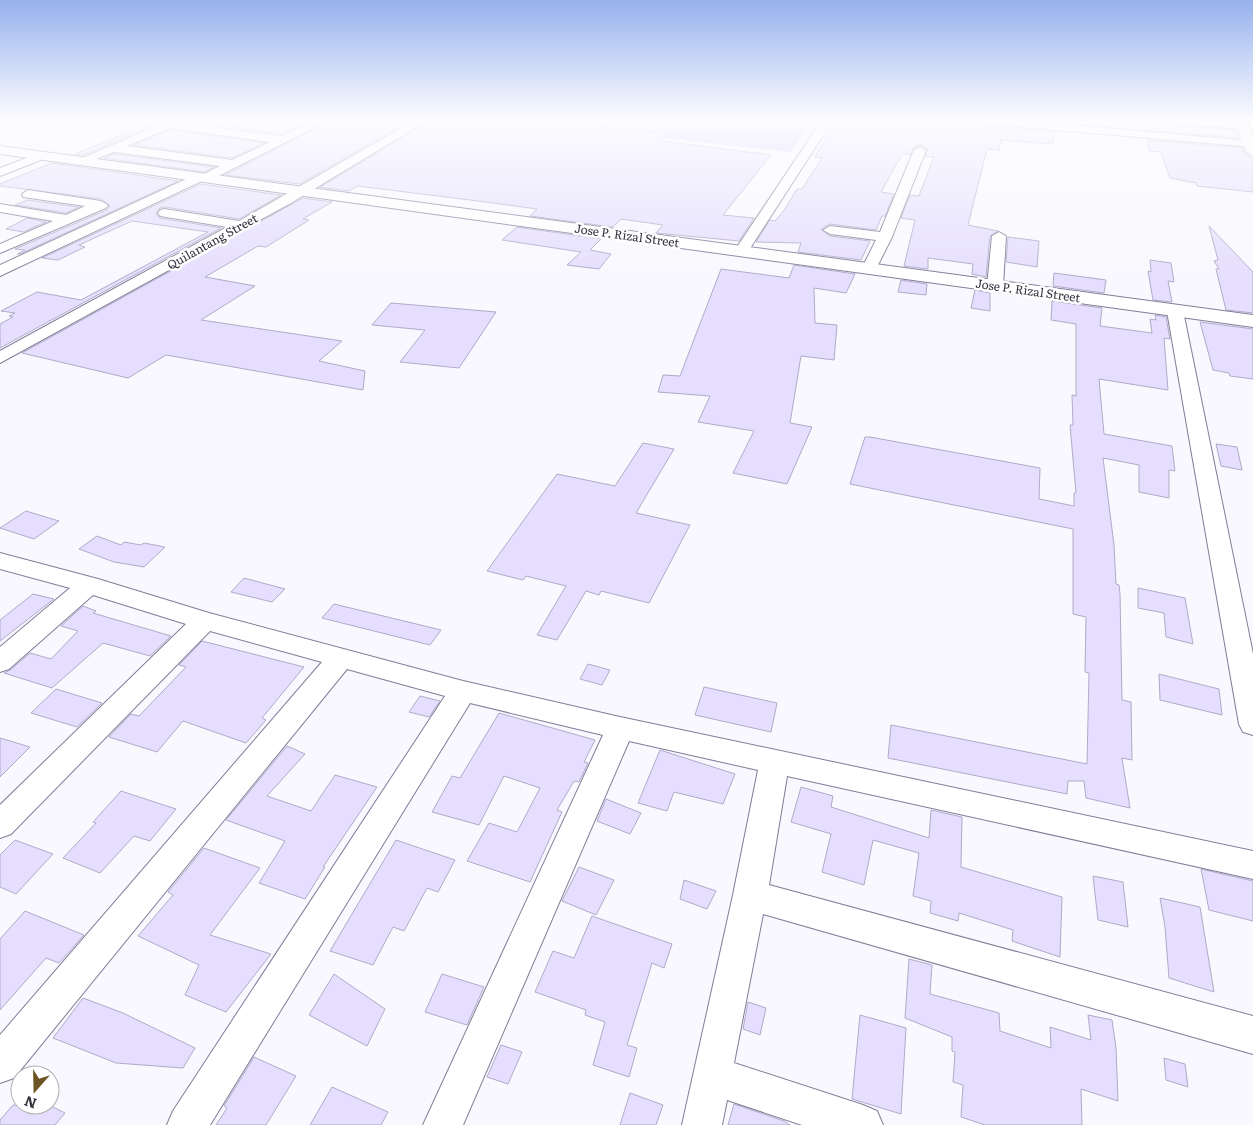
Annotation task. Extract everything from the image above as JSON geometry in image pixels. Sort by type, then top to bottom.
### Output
[{"type":"street","name":"Jose P. Rizal Street","points":[[164,172],[1253,321]]},
{"type":"street","points":[[0,271],[215,172]]},
{"type":"street","name":"Quilantang Street","points":[[0,358],[286,200],[331,172]]},
{"type":"street","points":[[742,250],[793,172]]},
{"type":"street","points":[[870,268],[885,237],[911,172]]},
{"type":"street","points":[[0,178],[28,184],[99,205],[130,210]]},
{"type":"street","points":[[0,249],[99,205]]},
{"type":"street","points":[[0,208],[68,219]]},
{"type":"street","points":[[165,213],[241,225]]},
{"type":"street","points":[[830,230],[885,237]]},
{"type":"street","points":[[8,232],[31,235]]},
{"type":"street","points":[[996,286],[999,236]]},
{"type":"street","points":[[1175,311],[1253,724]]},
{"type":"street","points":[[0,561],[89,585],[205,621],[463,690],[620,728],[775,760],[1253,865]]},
{"type":"street","points":[[0,662],[89,585]]},
{"type":"street","points":[[0,825],[205,621]]},
{"type":"street","points":[[0,1064],[341,658]]},
{"type":"street","points":[[187,1125],[463,690]]},
{"type":"street","points":[[443,1125],[620,728]]},
{"type":"street","points":[[702,1125],[750,895],[775,760]]},
{"type":"street","points":[[750,895],[1253,1035]]},
{"type":"street","points":[[713,1076],[863,1125]]},
{"type":"building","points":[[28,172],[118,172],[178,181],[20,254],[17,254],[25,250],[15,249],[107,210],[110,206],[101,199],[0,186],[0,184]]},
{"type":"building","points":[[231,172],[319,172],[299,184],[226,175]]},
{"type":"building","points":[[344,172],[757,172],[723,215],[754,218],[739,241],[656,233],[663,225],[621,219],[613,227],[530,216],[537,209],[358,186],[349,191],[320,187]]},
{"type":"building","points":[[813,172],[892,172],[881,192],[894,194],[885,216],[882,216],[876,230],[830,224],[821,229],[830,236],[870,241],[861,260],[798,252],[801,243],[756,242],[770,220],[775,221],[797,189],[802,189]]},
{"type":"building","points":[[928,172],[981,172],[968,225],[998,231],[990,236],[986,277],[972,274],[973,264],[928,258],[928,269],[904,266],[915,220],[901,218],[910,195],[919,196]]},
{"type":"building","points":[[1168,172],[1253,172],[1253,192],[1197,186],[1196,183],[1170,178]]},
{"type":"building","points":[[201,184],[281,195],[239,219],[165,207],[160,208],[156,214],[160,218],[221,228],[0,348],[0,324],[13,317],[9,316],[15,313],[1,311],[37,292],[81,300],[208,232],[132,221],[79,245],[85,247],[58,260],[42,258]]},
{"type":"building","points":[[303,198],[332,202],[303,219],[309,220],[266,247],[258,246],[205,277],[255,286],[201,320],[342,341],[319,361],[365,371],[363,390],[166,355],[128,378],[22,353]]},
{"type":"building","points":[[28,200],[79,207],[66,213],[15,205]]},
{"type":"building","points":[[27,218],[46,222],[23,232],[6,229]]},
{"type":"building","points":[[1209,226],[1253,272],[1253,313],[1226,310],[1216,269],[1219,269],[1214,261],[1218,260]]},
{"type":"building","points":[[517,227],[601,239],[590,250],[611,254],[599,269],[567,265],[581,252],[502,240]]},
{"type":"building","points":[[1008,237],[1039,241],[1037,267],[1006,262]]},
{"type":"building","points":[[1150,260],[1171,263],[1174,282],[1168,281],[1172,302],[1153,300],[1148,271],[1151,272]]},
{"type":"building","points":[[794,265],[855,274],[846,293],[814,288],[815,323],[837,325],[834,360],[801,356],[790,423],[812,427],[787,484],[733,473],[754,431],[698,422],[710,396],[658,392],[663,375],[680,376],[721,269],[789,278]]},
{"type":"building","points":[[1054,273],[1106,280],[1104,293],[1053,286]]},
{"type":"building","points":[[901,280],[927,284],[926,295],[898,292]]},
{"type":"building","points":[[975,290],[990,293],[990,311],[971,308]]},
{"type":"building","points":[[1052,301],[1102,308],[1100,326],[1152,333],[1150,319],[1156,320],[1155,315],[1166,317],[1170,339],[1164,338],[1168,390],[1099,379],[1104,434],[1172,446],[1175,471],[1169,470],[1169,498],[1139,492],[1139,465],[1103,458],[1114,545],[1116,584],[1119,585],[1120,594],[1122,700],[1131,702],[1132,760],[1122,758],[1130,808],[1086,798],[1084,781],[1068,781],[1067,794],[888,758],[891,725],[1087,764],[1089,673],[1085,672],[1086,617],[1073,614],[1073,529],[850,484],[865,437],[870,437],[1040,468],[1039,499],[1074,506],[1074,493],[1076,493],[1070,425],[1073,425],[1072,395],[1076,396],[1076,324],[1051,320]]},
{"type":"building","points":[[391,303],[496,312],[459,368],[400,362],[425,330],[372,325]]},
{"type":"building","points":[[1200,322],[1253,329],[1253,379],[1230,376],[1229,373],[1213,370]]},
{"type":"building","points":[[643,443],[674,449],[636,513],[690,525],[649,603],[601,591],[599,595],[586,591],[557,640],[537,635],[566,586],[526,576],[523,580],[487,571],[557,474],[615,486]]},
{"type":"building","points":[[1216,444],[1237,447],[1242,470],[1221,466]]},
{"type":"building","points":[[26,511],[59,521],[34,539],[0,528]]},
{"type":"building","points":[[97,536],[121,545],[124,542],[165,547],[144,567],[114,562],[79,549]]},
{"type":"building","points":[[244,578],[285,589],[272,602],[231,592]]},
{"type":"building","points":[[1138,588],[1185,598],[1193,644],[1166,637],[1164,613],[1138,608]]},
{"type":"building","points":[[33,594],[54,599],[0,641],[0,620]]},
{"type":"building","points":[[334,604],[441,630],[430,645],[322,618]]},
{"type":"building","points":[[83,606],[96,611],[93,613],[171,636],[150,656],[103,643],[52,688],[4,673],[30,653],[51,659],[78,631],[61,626]]},
{"type":"building","points":[[202,641],[304,667],[262,718],[266,720],[246,743],[183,721],[157,752],[109,737],[131,714],[139,716],[186,667],[179,665]]},
{"type":"building","points":[[588,664],[610,670],[602,685],[580,679]]},
{"type":"building","points":[[1159,674],[1219,689],[1222,715],[1160,700]]},
{"type":"building","points":[[704,687],[777,703],[771,732],[695,715]]},
{"type":"building","points":[[56,689],[102,703],[77,727],[31,713]]},
{"type":"building","points":[[420,696],[440,701],[429,717],[409,712]]},
{"type":"building","points":[[499,713],[595,740],[584,762],[588,763],[579,782],[574,781],[557,810],[562,812],[530,882],[467,861],[489,823],[517,832],[540,788],[504,776],[479,825],[432,812],[452,776],[460,778]]},
{"type":"building","points":[[0,738],[30,747],[0,777]]},
{"type":"building","points":[[287,746],[305,754],[267,796],[311,811],[335,775],[377,787],[323,867],[325,867],[305,899],[259,883],[285,841],[226,820]]},
{"type":"building","points":[[660,750],[735,774],[723,804],[674,792],[667,811],[638,803]]},
{"type":"building","points":[[801,787],[833,796],[831,807],[929,838],[931,810],[962,817],[961,867],[1062,897],[1060,957],[1012,941],[1013,930],[959,913],[958,921],[930,913],[931,901],[913,896],[919,853],[873,840],[864,885],[822,872],[831,834],[791,822]]},
{"type":"building","points":[[121,791],[176,809],[150,841],[134,836],[100,873],[63,858],[96,823],[93,822]]},
{"type":"building","points":[[606,799],[641,813],[630,834],[597,821]]},
{"type":"building","points":[[15,840],[53,854],[16,894],[0,887],[0,855]]},
{"type":"building","points":[[396,840],[455,860],[438,892],[427,888],[404,931],[393,927],[373,965],[330,951]]},
{"type":"building","points":[[204,848],[260,868],[210,935],[271,954],[226,1012],[185,995],[199,965],[138,936],[173,895],[168,892]]},
{"type":"building","points":[[579,867],[614,880],[596,915],[562,901]]},
{"type":"building","points":[[1201,869],[1253,881],[1253,921],[1209,910]]},
{"type":"building","points":[[1093,876],[1123,882],[1128,927],[1098,920]]},
{"type":"building","points":[[684,880],[716,891],[707,909],[680,899]]},
{"type":"building","points":[[1160,898],[1200,907],[1214,992],[1169,978],[1165,927]]},
{"type":"building","points":[[25,911],[84,935],[59,963],[46,958],[0,1010],[0,939]]},
{"type":"building","points":[[592,916],[672,944],[664,968],[652,963],[627,1045],[637,1048],[629,1077],[593,1065],[605,1022],[585,1015],[586,1010],[535,992],[553,951],[574,958]]},
{"type":"building","points":[[909,959],[932,965],[930,994],[999,1013],[1000,1031],[1051,1048],[1050,1027],[1091,1040],[1088,1015],[1112,1020],[1116,1048],[1118,1101],[1081,1089],[1082,1125],[985,1125],[961,1117],[963,1085],[953,1082],[955,1052],[952,1051],[952,1037],[905,1018]]},
{"type":"building","points":[[334,974],[385,1009],[367,1046],[309,1015]]},
{"type":"building","points":[[442,974],[484,987],[467,1025],[425,1012]]},
{"type":"building","points":[[83,998],[123,1013],[195,1048],[183,1068],[116,1063],[53,1038]]},
{"type":"building","points":[[748,1002],[766,1008],[760,1035],[743,1029]]},
{"type":"building","points":[[860,1015],[906,1028],[901,1114],[852,1099]]},
{"type":"building","points":[[501,1045],[522,1052],[508,1084],[487,1077]]},
{"type":"building","points":[[254,1057],[296,1076],[266,1125],[216,1125],[227,1108],[224,1106]]},
{"type":"building","points":[[1164,1058],[1185,1064],[1188,1087],[1166,1080]]},
{"type":"building","points":[[332,1087],[388,1112],[381,1125],[310,1125]]},
{"type":"building","points":[[630,1093],[663,1105],[656,1125],[620,1125]]},
{"type":"building","points":[[734,1104],[784,1121],[790,1125],[728,1125]]},
{"type":"building","points":[[10,1108],[10,1115],[60,1115],[60,1110],[65,1113],[55,1125],[0,1125],[0,1120]]}]
